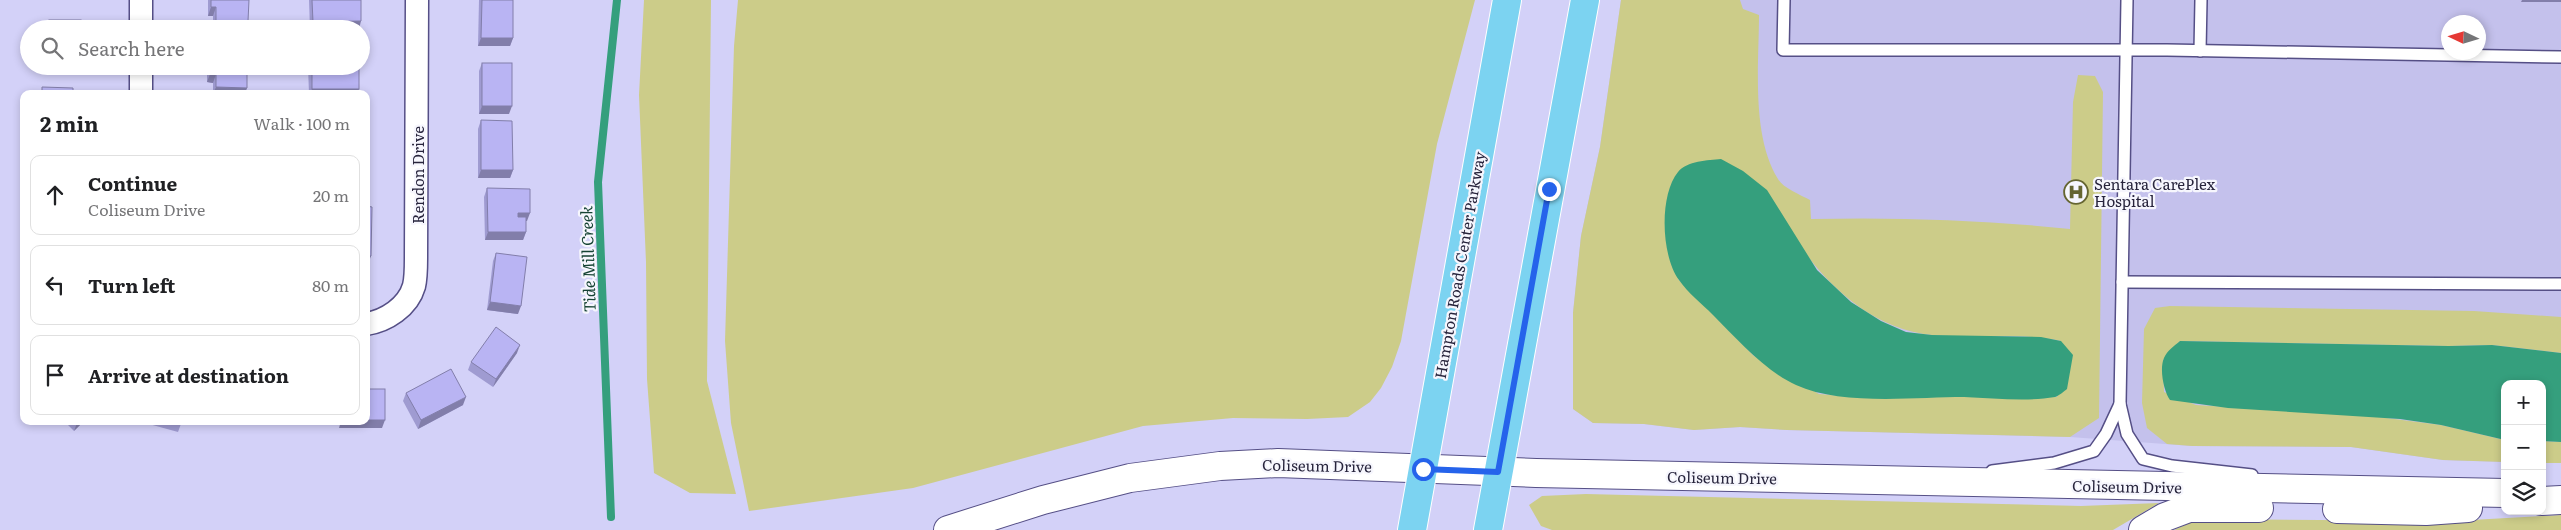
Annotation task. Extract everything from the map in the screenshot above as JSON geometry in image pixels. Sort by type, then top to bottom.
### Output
[{"type":"main road","name":"Hampton Roads Center Parkway","points":[[1412,530],[1507,0]]},
{"type":"main road","points":[[1488,530],[1585,0]]},
{"type":"street","points":[[141,0],[141,20]]},
{"type":"street","name":"Rendon Drive","points":[[370,323],[381,322],[394,313],[414,287],[416,258],[417,0]]},
{"type":"street","points":[[141,75],[141,90]]},
{"type":"street","name":"Coliseum Drive","points":[[948,530],[1097,485],[1177,471],[1220,466],[1278,463],[1498,472],[1905,482],[2501,493]]},
{"type":"street","points":[[2546,493],[2561,494]]},
{"type":"street","points":[[2546,502],[2561,500]]},
{"type":"street","points":[[2144,530],[2165,517],[2190,508],[2426,511],[2501,505]]},
{"type":"lane","points":[[1784,0],[1783,50],[2126,50],[2561,56]]},
{"type":"lane","points":[[2127,0],[2120,404],[2127,434],[2143,459],[2172,466],[2388,491]]},
{"type":"lane","points":[[2200,51],[2201,0]]},
{"type":"lane","points":[[2122,282],[2561,284]]},
{"type":"lane","points":[[1905,482],[2054,463],[2094,451],[2106,434],[2120,404]]},
{"type":"shaded area","points":[[644,0],[711,0],[707,381],[736,494],[690,493],[654,473],[647,379],[646,262],[639,95]]},
{"type":"shaded area","points":[[738,0],[1475,0],[1437,144],[1401,341],[1392,367],[1381,388],[1370,402],[1348,417],[1307,419],[1233,418],[1143,426],[913,488],[749,511],[731,423],[725,341],[734,46]]},
{"type":"shaded area","name":"Sentara CarePlex Hospital","points":[[1621,0],[2561,0],[2561,463],[2546,463],[2546,380],[2501,380],[2501,462],[2443,460],[2351,447],[2192,446],[2070,437],[1787,430],[1740,427],[1694,430],[1644,424],[1593,423],[1573,409],[1573,313],[1581,236],[1600,147]]},
{"type":"shaded area","points":[[1621,0],[1740,0],[1743,9],[1759,15],[1758,99],[1760,121],[1769,161],[1780,182],[1810,200],[1811,219],[1941,220],[2070,229],[2073,102],[2078,75],[2095,76],[2103,92],[2099,418],[2070,437],[1787,430],[1740,427],[1694,430],[1644,424],[1593,423],[1573,409],[1573,313],[1581,236],[1600,147]],"holes":[[[1798,243],[1810,260],[1839,291],[1855,304],[1891,325],[1932,335],[2013,336],[2061,341],[2057,397],[1854,397],[1819,394],[1754,356],[1678,279]]]},
{"type":"shaded area","points":[[1721,159],[1743,171],[1767,190],[1817,270],[1851,302],[1881,321],[1906,332],[1932,335],[2041,337],[2061,341],[2073,355],[2067,389],[2055,397],[2033,399],[1964,397],[1856,398],[1814,392],[1796,385],[1773,372],[1752,354],[1687,289],[1673,269],[1669,256],[1666,241],[1665,210],[1672,182],[1678,172],[1687,165]]},
{"type":"shaded area","points":[[2170,306],[2474,311],[2561,317],[2561,353],[2492,345],[2449,346],[2180,341],[2163,360],[2164,392],[2196,405],[2371,416],[2441,425],[2501,439],[2501,462],[2443,460],[2351,447],[2192,446],[2167,444],[2147,428],[2142,403],[2144,329],[2155,308]]},
{"type":"shaded area","points":[[2180,341],[2449,346],[2492,345],[2561,353],[2561,442],[2546,441],[2546,380],[2501,380],[2501,439],[2441,425],[2400,419],[2228,408],[2170,400],[2163,380],[2162,368],[2164,358]]},
{"type":"shaded area","points":[[2546,441],[2561,442],[2561,463],[2546,463]]},
{"type":"shaded area","points":[[1586,494],[2081,506],[2159,503],[2113,530],[1552,530],[1541,526],[1529,505],[1542,496]]},
{"type":"shaded area","points":[[2561,515],[2561,530],[2174,530],[2198,519],[2454,521]]},
{"type":"building","points":[[211,0],[249,0],[248,20],[216,20],[216,7],[211,7]]},
{"type":"building","points":[[312,0],[361,0],[361,20],[313,20]]},
{"type":"building","points":[[482,0],[513,0],[513,38],[481,38]]},
{"type":"building","points":[[482,63],[512,63],[512,106],[482,106]]},
{"type":"building","points":[[216,75],[247,75],[247,88],[216,87]]},
{"type":"building","points":[[312,75],[359,75],[359,89],[312,89]]},
{"type":"building","points":[[42,87],[73,88],[73,90],[42,90]]},
{"type":"building","points":[[481,120],[512,121],[513,170],[481,170]]},
{"type":"building","points":[[487,188],[530,189],[530,213],[518,213],[518,217],[526,217],[526,232],[488,232]]},
{"type":"building","points":[[370,207],[372,207],[370,256]]},
{"type":"building","points":[[496,253],[527,257],[521,306],[490,302]]},
{"type":"building","points":[[496,327],[520,345],[496,379],[471,362]]},
{"type":"building","points":[[451,369],[466,397],[421,420],[406,393]]},
{"type":"building","points":[[370,389],[385,389],[385,420],[370,420]]},
{"type":"waterway","name":"Tide Mill Creek","points":[[611,517],[598,182],[617,0]]},
{"type":"place","name":"Sentara CarePlex Hospital","points":[[2076,192]]},
{"type":"route","points":[[1423,469],[1498,472],[1549,189]]}]
